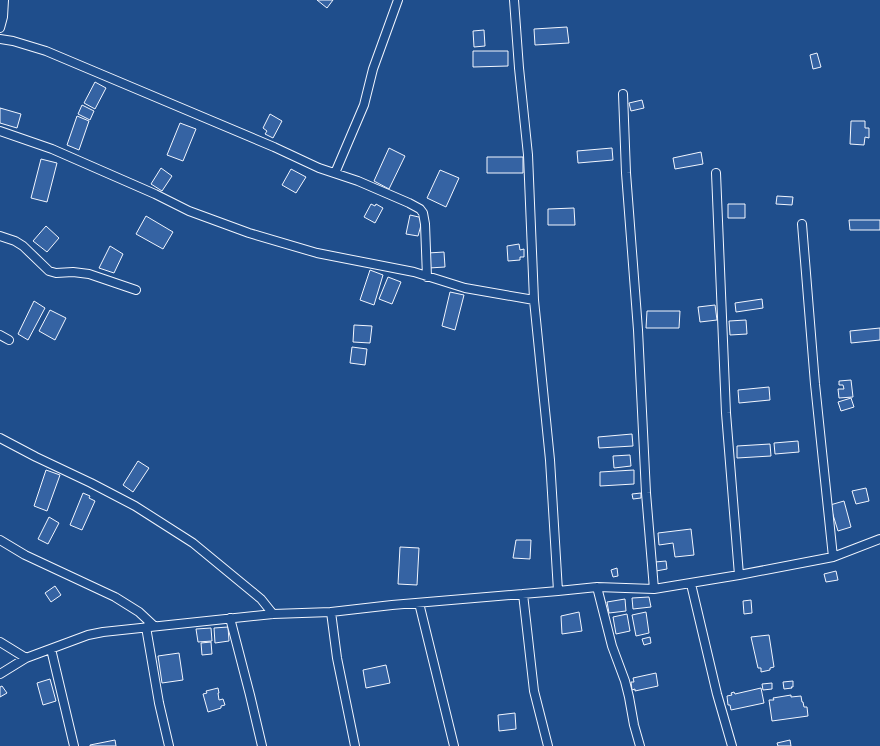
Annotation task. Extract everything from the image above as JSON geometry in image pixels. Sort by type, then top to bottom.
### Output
[{"type":"street","points":[[0,28],[4,0]]},
{"type":"street","points":[[335,173],[364,105],[373,69],[398,0]]},
{"type":"street","points":[[514,0],[528,155],[534,300],[550,460],[558,591]]},
{"type":"street","points":[[0,39],[46,51],[274,146],[319,168],[358,181],[420,209],[424,213],[426,224],[427,277]]},
{"type":"street","points":[[623,94],[626,173],[638,330],[646,493],[654,589]]},
{"type":"street","points":[[0,131],[52,149],[155,194],[189,211],[249,233],[317,253],[414,272],[465,288],[534,300]]},
{"type":"street","points":[[716,172],[726,413],[739,575]]},
{"type":"street","points":[[802,224],[815,384],[833,557]]},
{"type":"street","points":[[0,236],[15,241],[23,246],[49,271],[56,273],[73,272],[89,274],[136,290]]},
{"type":"street","points":[[0,335],[9,340]]},
{"type":"street","points":[[0,438],[98,486],[135,506],[193,544],[261,599],[273,614]]},
{"type":"street","points":[[0,674],[26,658],[96,634],[230,618],[273,614],[331,612],[597,587],[654,589],[691,584],[833,557],[880,538]]},
{"type":"street","points":[[0,540],[25,555],[115,597],[138,612],[154,626]]},
{"type":"street","points":[[691,584],[717,694],[732,746]]},
{"type":"street","points":[[597,587],[612,646],[625,681],[640,746]]},
{"type":"street","points":[[523,594],[534,691],[548,746]]},
{"type":"street","points":[[419,603],[454,746]]},
{"type":"street","points":[[331,612],[337,658],[354,746]]},
{"type":"street","points":[[230,618],[262,746]]},
{"type":"street","points":[[146,627],[159,703],[169,746]]},
{"type":"street","points":[[0,642],[26,658]]},
{"type":"street","points":[[51,649],[74,746]]},
{"type":"building","points":[[317,0],[333,0],[327,8]]},
{"type":"building","points":[[567,27],[569,43],[535,45],[534,29]]},
{"type":"building","points":[[484,30],[485,46],[474,47],[473,31]]},
{"type":"building","points":[[473,51],[508,51],[508,66],[473,67]]},
{"type":"building","points":[[817,53],[821,67],[813,69],[810,55]]},
{"type":"building","points":[[95,82],[106,88],[95,109],[84,103]]},
{"type":"building","points":[[642,100],[644,108],[631,111],[629,103]]},
{"type":"building","points":[[82,105],[94,111],[90,120],[78,114]]},
{"type":"building","points":[[0,108],[21,114],[17,128],[0,123]]},
{"type":"building","points":[[270,114],[282,121],[273,138],[265,134],[267,131],[263,128]]},
{"type":"building","points":[[77,116],[89,121],[79,150],[67,145]]},
{"type":"building","points":[[851,121],[865,121],[865,128],[869,128],[869,138],[865,137],[864,145],[850,144]]},
{"type":"building","points":[[180,123],[196,129],[183,161],[167,155]]},
{"type":"building","points":[[389,148],[405,156],[389,189],[374,181]]},
{"type":"building","points":[[612,148],[613,160],[578,163],[577,151]]},
{"type":"building","points":[[701,152],[703,164],[675,169],[673,158]]},
{"type":"building","points":[[487,157],[523,157],[523,173],[487,173]]},
{"type":"building","points":[[41,159],[57,163],[47,202],[31,198]]},
{"type":"building","points":[[161,168],[172,176],[162,191],[151,184]]},
{"type":"building","points":[[291,169],[306,177],[296,193],[282,185]]},
{"type":"building","points":[[440,170],[459,178],[446,207],[427,198]]},
{"type":"building","points":[[777,196],[793,197],[792,205],[776,204]]},
{"type":"building","points":[[371,204],[375,206],[376,204],[383,208],[375,223],[364,217]]},
{"type":"building","points":[[728,204],[745,204],[745,218],[728,218]]},
{"type":"building","points":[[574,208],[575,225],[548,225],[548,209]]},
{"type":"building","points":[[410,215],[423,218],[418,236],[406,234]]},
{"type":"building","points":[[146,216],[173,232],[163,249],[136,234]]},
{"type":"building","points":[[849,220],[880,220],[880,230],[850,230]]},
{"type":"building","points":[[46,226],[59,238],[47,252],[33,241]]},
{"type":"building","points":[[519,244],[520,250],[524,249],[524,257],[520,257],[520,260],[508,261],[507,246]]},
{"type":"building","points":[[110,246],[123,254],[114,273],[99,268]]},
{"type":"building","points":[[444,252],[445,267],[429,268],[428,253]]},
{"type":"building","points":[[370,270],[383,275],[374,305],[360,300]]},
{"type":"building","points":[[388,277],[401,282],[392,304],[379,299]]},
{"type":"building","points":[[450,292],[464,295],[455,330],[442,326]]},
{"type":"building","points":[[762,299],[763,308],[736,312],[735,303]]},
{"type":"building","points":[[34,301],[45,308],[28,340],[18,334]]},
{"type":"building","points":[[715,305],[717,320],[700,322],[698,307]]},
{"type":"building","points":[[50,310],[66,318],[55,340],[39,331]]},
{"type":"building","points":[[647,311],[680,311],[679,328],[646,328]]},
{"type":"building","points":[[746,320],[747,334],[730,335],[729,321]]},
{"type":"building","points":[[354,325],[372,326],[370,343],[353,342]]},
{"type":"building","points":[[880,328],[880,340],[851,343],[850,331]]},
{"type":"building","points":[[352,347],[367,349],[365,365],[350,363]]},
{"type":"building","points":[[851,380],[853,397],[839,398],[838,389],[844,389],[843,385],[839,385],[839,381]]},
{"type":"building","points":[[769,387],[770,400],[739,403],[738,390]]},
{"type":"building","points":[[851,398],[854,407],[841,411],[838,402]]},
{"type":"building","points":[[632,434],[633,446],[599,448],[598,437]]},
{"type":"building","points":[[798,441],[799,452],[775,454],[774,443]]},
{"type":"building","points":[[770,444],[771,456],[737,458],[737,446]]},
{"type":"building","points":[[630,455],[631,466],[614,468],[613,456]]},
{"type":"building","points":[[138,461],[149,468],[133,492],[123,485]]},
{"type":"building","points":[[46,470],[60,475],[47,511],[34,506]]},
{"type":"building","points":[[634,470],[634,484],[600,486],[600,472]]},
{"type":"building","points":[[866,488],[869,501],[856,504],[852,491]]},
{"type":"building","points":[[83,493],[90,496],[89,498],[95,501],[82,530],[70,525]]},
{"type":"building","points":[[641,493],[641,498],[633,499],[632,494]]},
{"type":"building","points":[[844,501],[851,527],[838,531],[830,505]]},
{"type":"building","points":[[49,517],[59,523],[48,544],[38,539]]},
{"type":"building","points":[[691,529],[694,555],[675,557],[673,543],[659,545],[658,533]]},
{"type":"building","points":[[516,540],[531,540],[530,559],[513,558]]},
{"type":"building","points":[[400,547],[419,548],[417,585],[398,584]]},
{"type":"building","points":[[666,561],[667,569],[656,571],[655,562]]},
{"type":"building","points":[[617,568],[618,576],[613,577],[611,570]]},
{"type":"building","points":[[836,571],[838,580],[826,582],[824,574]]},
{"type":"building","points":[[55,586],[61,595],[51,602],[45,593]]},
{"type":"building","points":[[649,597],[651,607],[633,609],[632,598]]},
{"type":"building","points":[[625,599],[626,611],[609,613],[607,602]]},
{"type":"building","points":[[751,600],[752,613],[744,614],[743,601]]},
{"type":"building","points":[[579,612],[582,631],[562,634],[561,616]]},
{"type":"building","points":[[646,612],[649,633],[636,636],[632,615]]},
{"type":"building","points":[[627,614],[630,631],[616,634],[613,617]]},
{"type":"building","points":[[228,627],[229,641],[215,643],[214,628]]},
{"type":"building","points":[[211,628],[212,641],[198,642],[196,629]]},
{"type":"building","points":[[769,635],[774,667],[770,668],[770,670],[761,672],[761,668],[758,668],[751,637]]},
{"type":"building","points":[[650,637],[651,643],[644,645],[642,639]]},
{"type":"building","points":[[211,642],[212,654],[202,655],[201,643]]},
{"type":"building","points":[[179,653],[183,680],[162,683],[158,656]]},
{"type":"building","points":[[386,665],[390,683],[366,688],[363,670]]},
{"type":"building","points":[[656,673],[658,686],[635,691],[635,689],[632,690],[631,682],[634,682],[633,678]]},
{"type":"building","points":[[50,679],[56,701],[43,705],[37,683]]},
{"type":"building","points":[[793,681],[792,688],[784,689],[783,682]]},
{"type":"building","points":[[772,683],[772,689],[763,690],[762,684]]},
{"type":"building","points":[[2,686],[7,693],[0,697],[0,687]]},
{"type":"building","points":[[218,688],[219,700],[223,699],[225,705],[221,706],[221,708],[208,712],[203,694],[207,693],[206,691]]},
{"type":"building","points":[[761,688],[764,703],[731,710],[730,705],[728,705],[727,696],[732,695],[731,693],[734,692],[735,694]]},
{"type":"building","points":[[791,695],[791,697],[801,696],[804,707],[807,707],[808,716],[772,721],[769,700]]},
{"type":"building","points":[[515,713],[516,729],[499,731],[498,715]]},
{"type":"building","points":[[115,740],[116,746],[90,746],[90,745]]},
{"type":"building","points":[[790,740],[791,746],[778,746],[777,743]]}]
